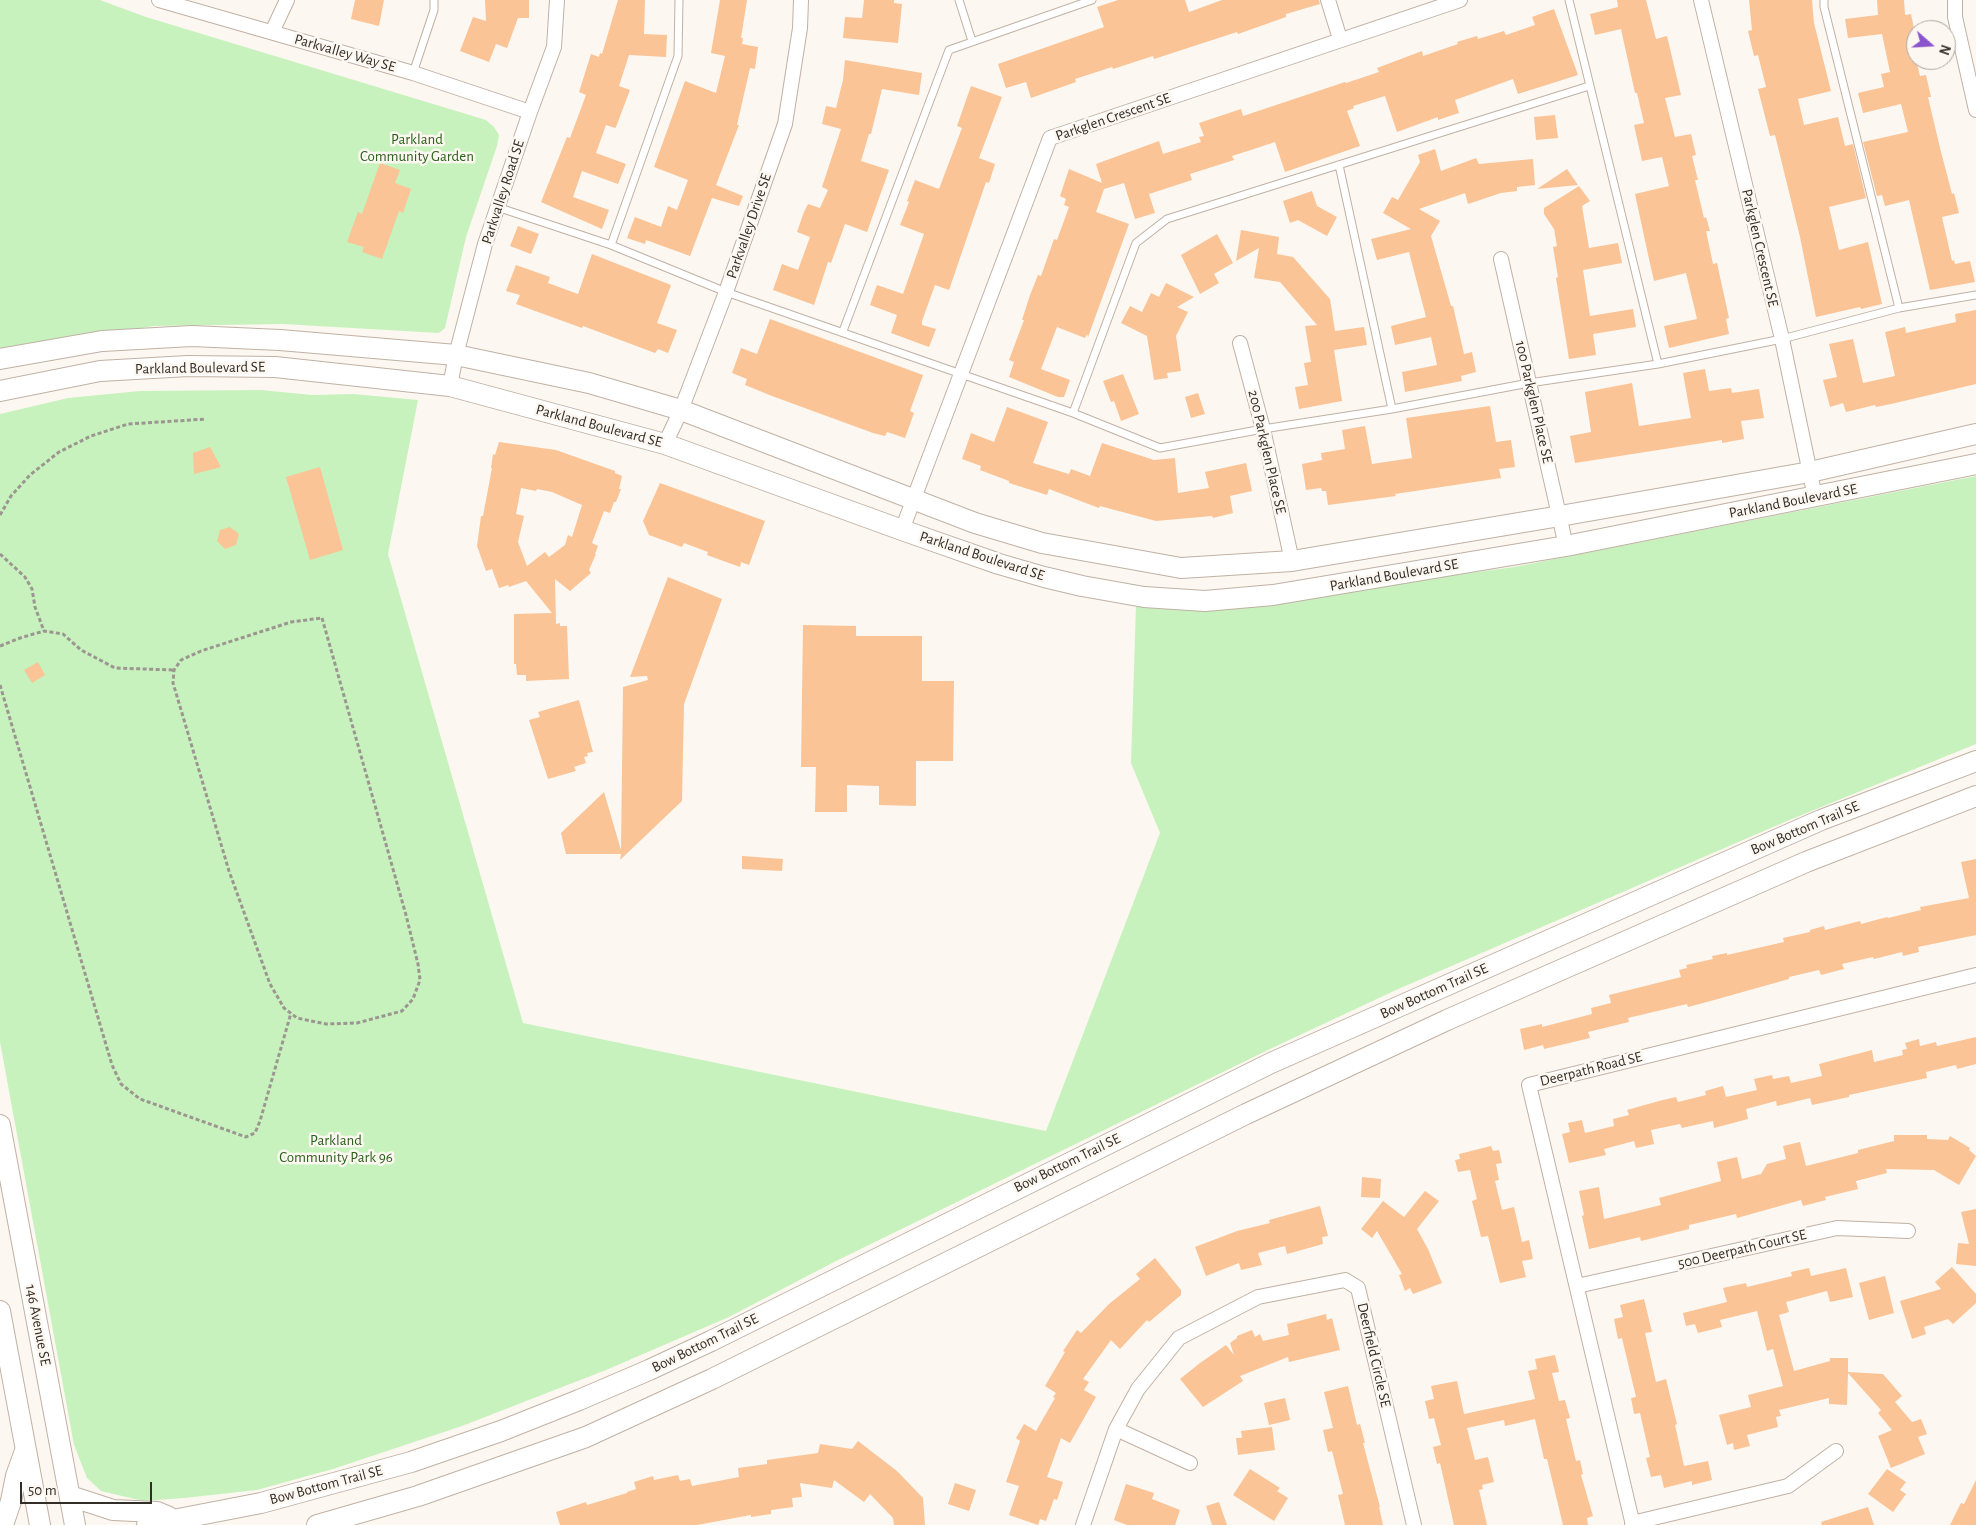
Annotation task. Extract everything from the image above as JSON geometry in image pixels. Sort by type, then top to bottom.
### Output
[{"type":"street","name":"Parkvalley Way SE","points":[[159,0],[413,73],[530,112]]},
{"type":"street","points":[[272,32],[287,0]]},
{"type":"street","name":"Parkvalley Road SE","points":[[450,386],[456,355],[497,207],[554,47],[557,0]]},
{"type":"street","name":"Parkvalley Drive SE","points":[[665,444],[681,410],[726,292],[785,124],[800,28],[801,0]]},
{"type":"street","points":[[1328,0],[1340,39]]},
{"type":"street","name":"Parkglen Crescent SE","points":[[902,530],[1050,138],[1460,0]]},
{"type":"street","name":"Parkglen Crescent SE","points":[[1701,0],[1782,339],[1815,497]]},
{"type":"street","points":[[1955,0],[1955,17],[1976,110]]},
{"type":"street","name":"100 Parkglen Place SE","points":[[1501,259],[1566,546]]},
{"type":"street","name":"Parkland Boulevard SE","points":[[0,359],[102,341],[192,336],[280,340],[456,355],[589,383],[681,410],[975,523],[1042,543],[1181,568],[1292,561],[1560,516],[1810,472],[1976,434]]},
{"type":"street","name":"200 Parkglen Place SE","points":[[1240,343],[1292,561]]},
{"type":"street","name":"Parkland Boulevard SE","points":[[0,391],[100,371],[188,366],[275,367],[450,386],[665,444],[999,564],[1082,586],[1144,598],[1205,601],[1273,595],[1566,546],[1976,464]]},
{"type":"street","name":"Bow Bottom Trail SE","points":[[147,1525],[261,1503],[411,1462],[502,1431],[596,1393],[711,1341],[1271,1063],[1821,820],[1976,761]]},
{"type":"street","points":[[317,1525],[418,1496],[586,1437],[712,1379],[1246,1114],[1447,1020],[1806,862],[1976,796]]},
{"type":"street","name":"Deerpath Road SE","points":[[1633,1524],[1529,1085],[1976,975]]},
{"type":"street","name":"146 Avenue SE","points":[[0,1125],[74,1525]]},
{"type":"street","name":"500 Deerpath Court SE","points":[[1577,1286],[1837,1228],[1908,1231]]},
{"type":"street","name":"Deerfield Circle SE","points":[[1083,1525],[1116,1429],[1138,1389],[1179,1338],[1258,1297],[1346,1280],[1358,1288],[1414,1525]]},
{"type":"street","points":[[0,1311],[40,1525]]},
{"type":"street","points":[[1116,1429],[1190,1463]]},
{"type":"street","points":[[3,1525],[25,1450]]},
{"type":"street","points":[[1633,1524],[1788,1486],[1836,1451]]},
{"type":"street","points":[[70,1496],[112,1510],[157,1512],[175,1520]]},
{"type":"lane","points":[[413,73],[434,10],[434,0]]},
{"type":"lane","points":[[612,246],[678,56],[678,0]]},
{"type":"lane","points":[[959,0],[972,41]]},
{"type":"lane","points":[[843,331],[949,50],[1092,0]]},
{"type":"lane","points":[[1569,0],[1658,364]]},
{"type":"lane","points":[[1824,0],[1824,7],[1899,308]]},
{"type":"lane","points":[[1073,413],[1136,243],[1167,219],[1590,86]]},
{"type":"lane","points":[[1339,165],[1392,409]]},
{"type":"lane","points":[[497,207],[612,246],[726,292],[843,331],[961,375],[1073,413],[1160,448],[1262,429],[1392,409],[1529,383],[1658,364],[1782,339],[1899,308],[1976,295]]},
{"type":"path","points":[[0,515],[11,496],[30,475],[59,452],[90,436],[128,424],[206,419]]},
{"type":"path","points":[[0,554],[25,577],[32,590],[35,607],[44,631]]},
{"type":"path","points":[[322,618],[406,915],[418,964],[420,980],[413,999],[402,1011],[357,1023],[326,1024],[297,1018],[284,1008],[270,984],[229,871],[173,684],[174,670],[181,660],[201,651],[291,622],[322,618]]},
{"type":"path","points":[[0,646],[44,631],[63,634],[81,650],[115,668],[174,670]]},
{"type":"path","points":[[0,685],[112,1065],[121,1084],[140,1099],[246,1137],[254,1133],[260,1121],[291,1013]]},
{"type":"green space","name":"Parkland Community Garden","points":[[0,0],[100,0],[146,17],[486,120],[499,135],[497,146],[466,237],[445,328],[439,333],[283,324],[154,326],[0,350]]},
{"type":"green space","name":"Parkland Community Park 96","points":[[261,390],[312,395],[353,394],[418,400],[388,554],[523,1023],[1046,1131],[1160,833],[1131,763],[1136,605],[1266,601],[1514,567],[1976,476],[1976,744],[1787,821],[1396,990],[1270,1049],[834,1262],[729,1317],[606,1370],[462,1426],[333,1469],[257,1490],[143,1501],[101,1491],[87,1478],[74,1445],[0,1042],[0,414],[68,398],[140,391]]},
{"type":"building","points":[[355,0],[384,0],[379,26],[351,19]]},
{"type":"building","points":[[485,0],[529,0],[529,18],[518,18],[507,48],[496,44],[489,62],[460,51],[473,17],[486,21]]},
{"type":"building","points":[[618,0],[645,0],[644,34],[667,35],[666,57],[629,55],[619,86],[630,90],[616,127],[606,125],[596,153],[626,164],[618,184],[582,171],[573,197],[609,210],[602,229],[541,202],[567,137],[570,138],[586,95],[579,92],[591,54],[599,57],[600,53],[602,54]]},
{"type":"building","points":[[720,0],[747,0],[741,38],[743,38],[742,44],[758,47],[755,69],[750,68],[737,125],[739,125],[716,185],[743,196],[739,206],[712,198],[690,256],[646,240],[645,244],[627,238],[635,217],[661,227],[668,206],[677,210],[688,180],[654,167],[685,81],[716,93],[725,56],[711,53]]},
{"type":"building","points":[[864,0],[894,0],[894,3],[902,4],[898,43],[843,38],[845,17],[862,18]]},
{"type":"building","points":[[1118,0],[1185,0],[1189,12],[1222,0],[1319,0],[1320,4],[1286,14],[1286,17],[1238,34],[1237,32],[1154,59],[1153,56],[1075,79],[1076,82],[1031,98],[1026,82],[1006,88],[998,64],[1104,27],[1097,7]]},
{"type":"building","points":[[1617,0],[1646,0],[1656,39],[1667,36],[1681,95],[1665,98],[1675,137],[1691,134],[1696,155],[1692,156],[1698,180],[1695,180],[1704,218],[1706,217],[1710,231],[1706,231],[1713,264],[1717,263],[1729,318],[1726,319],[1729,334],[1669,348],[1664,326],[1697,319],[1686,273],[1654,281],[1635,194],[1669,186],[1662,157],[1642,161],[1634,125],[1644,123],[1637,93],[1635,93],[1621,29],[1595,35],[1590,14],[1618,7]]},
{"type":"building","points":[[1749,0],[1812,0],[1814,23],[1831,91],[1798,99],[1804,125],[1838,117],[1845,146],[1853,144],[1866,198],[1829,207],[1839,250],[1868,242],[1882,304],[1816,317],[1800,237],[1775,135],[1770,136],[1758,89],[1766,87],[1758,55],[1754,56],[1748,31],[1752,30]]},
{"type":"building","points":[[1877,0],[1904,0],[1905,15],[1911,14],[1912,20],[1906,20],[1906,70],[1918,70],[1920,76],[1926,75],[1931,97],[1928,97],[1940,148],[1959,213],[1942,217],[1952,261],[1954,260],[1955,264],[1970,261],[1975,282],[1930,290],[1909,200],[1885,206],[1882,195],[1877,196],[1863,142],[1908,132],[1901,104],[1863,113],[1858,93],[1884,87],[1881,74],[1890,72],[1882,34],[1848,38],[1845,19],[1878,15]]},
{"type":"building","points":[[1554,9],[1578,75],[1518,94],[1513,79],[1455,100],[1459,113],[1438,120],[1438,117],[1397,132],[1385,96],[1353,106],[1354,108],[1347,111],[1360,146],[1285,172],[1275,142],[1232,156],[1234,160],[1190,174],[1192,180],[1149,194],[1155,213],[1135,219],[1124,183],[1104,189],[1096,212],[1129,224],[1088,337],[1087,334],[1085,338],[1057,327],[1041,369],[1070,380],[1064,397],[1058,397],[1009,377],[1014,362],[1009,360],[1024,320],[1022,320],[1030,295],[1038,275],[1041,276],[1054,239],[1057,240],[1069,207],[1064,205],[1066,199],[1060,196],[1069,169],[1102,183],[1096,164],[1159,141],[1163,154],[1201,142],[1199,137],[1204,136],[1199,123],[1241,109],[1243,116],[1346,83],[1379,72],[1377,68],[1422,51],[1423,56],[1477,36],[1478,39],[1504,31],[1506,35],[1535,25],[1532,17]]},
{"type":"building","points":[[845,60],[922,73],[919,95],[882,89],[871,134],[869,134],[861,161],[889,170],[867,232],[845,224],[831,263],[828,262],[814,305],[773,290],[782,264],[798,270],[810,237],[797,232],[804,212],[808,204],[820,208],[828,190],[822,187],[841,129],[822,124],[826,106],[836,108],[843,80]]},
{"type":"building","points":[[971,86],[1002,97],[979,158],[995,164],[989,183],[986,182],[949,290],[935,285],[922,321],[922,325],[936,329],[929,347],[891,333],[897,315],[870,305],[877,285],[903,294],[924,234],[900,225],[909,202],[907,201],[915,180],[939,189],[962,128],[957,126]]},
{"type":"building","points":[[1555,115],[1558,138],[1536,140],[1534,117]]},
{"type":"building","points":[[1435,149],[1441,171],[1476,158],[1479,164],[1533,159],[1535,185],[1517,187],[1517,191],[1501,193],[1468,204],[1465,193],[1419,209],[1440,221],[1431,236],[1451,306],[1453,306],[1464,354],[1472,352],[1476,372],[1461,376],[1462,381],[1405,392],[1402,372],[1437,365],[1431,337],[1395,345],[1391,326],[1426,317],[1409,252],[1377,260],[1371,239],[1411,229],[1383,213],[1392,197],[1398,200],[1420,162],[1418,155]]},
{"type":"building","points":[[380,163],[400,170],[395,183],[411,189],[403,213],[399,211],[382,259],[362,252],[364,247],[347,242],[358,212],[362,214]]},
{"type":"building","points":[[1567,169],[1578,185],[1537,189]]},
{"type":"building","points":[[1579,186],[1590,201],[1582,206],[1589,248],[1618,243],[1622,263],[1583,270],[1590,316],[1633,309],[1636,327],[1593,334],[1596,355],[1569,359],[1556,278],[1558,277],[1553,247],[1557,246],[1554,229],[1544,214],[1544,208]]},
{"type":"building","points":[[1312,191],[1317,206],[1337,217],[1327,236],[1298,220],[1290,223],[1283,201]]},
{"type":"building","points":[[518,226],[539,234],[531,254],[510,246]]},
{"type":"building","points":[[1241,230],[1279,237],[1277,254],[1293,257],[1330,299],[1335,331],[1364,327],[1367,345],[1334,350],[1342,401],[1299,409],[1295,387],[1308,385],[1304,363],[1311,362],[1305,326],[1317,325],[1280,282],[1254,278],[1259,248],[1236,261]]},
{"type":"building","points":[[1217,234],[1233,263],[1214,274],[1219,283],[1200,294],[1181,255]]},
{"type":"building","points":[[592,254],[671,285],[657,323],[677,330],[668,353],[658,349],[655,353],[583,326],[582,328],[516,304],[520,295],[506,291],[516,265],[550,277],[548,283],[578,294]]},
{"type":"building","points":[[1166,283],[1194,297],[1177,307],[1188,312],[1176,336],[1181,371],[1167,373],[1168,378],[1154,380],[1147,336],[1121,323],[1130,306],[1142,312],[1151,293],[1159,297]]},
{"type":"building","points":[[1976,310],[1976,384],[1891,404],[1876,407],[1875,405],[1846,412],[1843,403],[1830,407],[1823,380],[1837,377],[1829,344],[1853,339],[1863,383],[1895,376],[1885,332],[1905,327],[1906,333],[1956,322],[1955,314]]},
{"type":"building","points":[[770,319],[923,375],[910,411],[914,413],[905,438],[887,432],[885,436],[873,433],[745,385],[747,379],[732,373],[741,348],[757,354]]},
{"type":"building","points":[[1705,369],[1709,391],[1731,388],[1732,393],[1759,389],[1764,418],[1741,421],[1744,439],[1722,443],[1722,440],[1575,463],[1570,436],[1591,432],[1585,392],[1632,383],[1639,426],[1691,418],[1683,373]]},
{"type":"building","points":[[1123,374],[1139,414],[1121,421],[1114,401],[1111,402],[1103,381]]},
{"type":"building","points":[[1198,393],[1205,414],[1191,418],[1185,397]]},
{"type":"building","points":[[1490,406],[1496,442],[1511,440],[1515,467],[1499,469],[1501,478],[1395,494],[1396,496],[1328,505],[1326,491],[1322,491],[1321,488],[1306,490],[1302,464],[1322,460],[1321,453],[1345,449],[1342,430],[1365,426],[1372,464],[1412,458],[1406,418]]},
{"type":"building","points":[[1007,407],[1048,422],[1033,463],[1069,474],[1071,469],[1090,476],[1102,443],[1154,460],[1175,458],[1178,493],[1209,488],[1205,472],[1246,463],[1252,491],[1230,496],[1233,513],[1213,518],[1212,516],[1156,521],[1100,506],[1099,508],[1049,489],[1047,495],[1009,483],[1009,481],[980,470],[981,466],[962,459],[971,433],[994,442]]},
{"type":"building","points":[[499,442],[556,450],[615,471],[615,473],[622,476],[619,489],[621,489],[616,502],[614,502],[610,513],[604,511],[592,543],[598,546],[589,570],[591,573],[570,591],[555,579],[556,624],[560,623],[560,626],[567,626],[569,679],[526,681],[526,675],[517,675],[516,664],[514,664],[514,614],[552,613],[526,581],[509,587],[508,585],[499,588],[492,569],[486,571],[477,546],[493,454],[495,455]],"holes":[[[521,488],[536,491],[537,489],[552,492],[582,505],[572,537],[568,535],[565,545],[549,557],[545,552],[527,566],[518,542],[524,516],[516,514]]]},
{"type":"building","points":[[210,447],[221,467],[194,474],[193,453]]},
{"type":"building","points":[[320,467],[343,550],[310,560],[286,477]]},
{"type":"building","points":[[660,483],[765,521],[749,565],[741,562],[740,567],[707,555],[708,552],[684,543],[682,547],[649,535],[643,521]]},
{"type":"building","points":[[230,527],[239,534],[236,545],[225,549],[217,541],[220,530]]},
{"type":"building","points":[[668,577],[722,599],[684,704],[682,801],[620,860],[621,854],[566,854],[561,833],[604,792],[621,850],[623,687],[648,680],[647,676],[630,677]]},
{"type":"building","points":[[803,625],[856,626],[856,636],[922,636],[922,681],[954,681],[953,761],[916,761],[916,806],[879,805],[879,786],[847,785],[847,812],[815,812],[816,767],[801,767]]},
{"type":"building","points":[[38,662],[45,675],[32,683],[24,670]]},
{"type":"building","points":[[579,700],[593,752],[587,753],[588,756],[584,757],[586,763],[574,767],[576,771],[548,779],[529,720],[540,717],[538,712]]},
{"type":"building","points":[[742,856],[783,859],[782,871],[742,869]]},
{"type":"building","points":[[1976,859],[1976,935],[1918,947],[1919,952],[1903,956],[1902,952],[1842,964],[1844,969],[1821,975],[1819,970],[1789,977],[1789,979],[1688,1007],[1687,1004],[1628,1018],[1629,1022],[1588,1032],[1590,1038],[1544,1049],[1543,1045],[1524,1050],[1520,1029],[1542,1024],[1542,1027],[1592,1014],[1591,1008],[1611,1003],[1609,995],[1681,977],[1679,970],[1687,968],[1686,965],[1713,959],[1712,956],[1727,953],[1727,955],[1784,942],[1783,938],[1810,932],[1810,930],[1824,926],[1825,930],[1860,921],[1861,924],[1921,910],[1920,907],[1969,898],[1961,862]]},
{"type":"building","points":[[1976,1037],[1976,1064],[1957,1069],[1956,1065],[1926,1072],[1927,1078],[1812,1105],[1810,1098],[1777,1106],[1776,1101],[1746,1109],[1748,1119],[1714,1128],[1713,1121],[1682,1128],[1680,1124],[1651,1130],[1654,1144],[1636,1148],[1634,1141],[1604,1149],[1606,1155],[1569,1163],[1562,1134],[1570,1132],[1568,1123],[1582,1120],[1585,1133],[1614,1126],[1613,1119],[1629,1115],[1627,1110],[1659,1101],[1676,1097],[1678,1102],[1706,1095],[1705,1091],[1723,1086],[1726,1097],[1757,1090],[1754,1079],[1772,1075],[1773,1079],[1789,1076],[1791,1083],[1822,1076],[1819,1064],[1872,1050],[1874,1062],[1903,1055],[1902,1050],[1907,1049],[1905,1043],[1919,1039],[1920,1046],[1936,1042],[1937,1046]]},
{"type":"building","points":[[1894,1135],[1927,1135],[1927,1139],[1948,1140],[1950,1136],[1970,1148],[1969,1150],[1976,1156],[1959,1185],[1934,1170],[1886,1169],[1887,1173],[1856,1181],[1858,1189],[1825,1197],[1826,1200],[1803,1206],[1801,1200],[1737,1218],[1736,1214],[1689,1225],[1689,1229],[1641,1241],[1640,1237],[1589,1249],[1579,1191],[1599,1187],[1604,1219],[1661,1205],[1659,1198],[1721,1181],[1717,1162],[1737,1157],[1742,1179],[1761,1174],[1767,1164],[1786,1159],[1783,1146],[1800,1142],[1806,1166],[1858,1153],[1858,1150],[1894,1141]]},
{"type":"building","points":[[1491,1146],[1493,1151],[1499,1150],[1502,1163],[1496,1164],[1499,1180],[1495,1181],[1502,1210],[1514,1207],[1522,1242],[1529,1240],[1533,1259],[1522,1261],[1526,1277],[1500,1283],[1488,1236],[1481,1237],[1472,1201],[1477,1199],[1470,1170],[1458,1172],[1455,1160],[1460,1159],[1459,1154]]},
{"type":"building","points":[[1362,1177],[1381,1179],[1380,1198],[1361,1197]]},
{"type":"building","points":[[1425,1191],[1439,1201],[1417,1229],[1428,1249],[1442,1283],[1413,1294],[1410,1288],[1405,1291],[1399,1275],[1402,1274],[1377,1231],[1372,1238],[1361,1229],[1383,1201],[1404,1217]]},
{"type":"building","points":[[1320,1206],[1328,1236],[1322,1237],[1323,1244],[1287,1254],[1285,1246],[1258,1253],[1262,1265],[1241,1270],[1239,1263],[1206,1276],[1195,1247],[1237,1231],[1270,1223],[1269,1220]]},
{"type":"building","points":[[1976,1209],[1976,1266],[1956,1264],[1958,1243],[1969,1244],[1961,1212]]},
{"type":"building","points":[[1155,1258],[1181,1290],[1181,1295],[1149,1322],[1147,1320],[1120,1349],[1111,1340],[1083,1379],[1089,1382],[1084,1390],[1096,1397],[1070,1443],[1061,1438],[1047,1477],[1063,1482],[1057,1500],[1054,1499],[1046,1521],[1040,1519],[1038,1525],[1009,1515],[1019,1486],[1006,1482],[1020,1441],[1016,1438],[1024,1424],[1036,1431],[1055,1398],[1053,1397],[1056,1393],[1045,1386],[1065,1352],[1063,1351],[1077,1330],[1081,1333],[1109,1304],[1140,1279],[1136,1274]]},
{"type":"building","points":[[1952,1267],[1976,1294],[1976,1303],[1953,1324],[1948,1319],[1924,1327],[1926,1334],[1912,1339],[1900,1301],[1941,1289],[1935,1282]]},
{"type":"building","points":[[1809,1268],[1811,1276],[1846,1268],[1853,1297],[1830,1302],[1827,1291],[1786,1302],[1789,1312],[1779,1315],[1794,1371],[1830,1361],[1830,1358],[1848,1358],[1848,1372],[1883,1374],[1902,1396],[1895,1402],[1912,1422],[1921,1419],[1927,1434],[1918,1437],[1925,1454],[1891,1468],[1878,1436],[1892,1430],[1878,1413],[1881,1410],[1848,1373],[1847,1405],[1829,1404],[1829,1398],[1779,1410],[1781,1416],[1776,1417],[1778,1427],[1747,1435],[1750,1446],[1734,1450],[1733,1443],[1727,1445],[1719,1415],[1751,1407],[1748,1395],[1783,1386],[1773,1349],[1767,1351],[1757,1311],[1720,1320],[1722,1327],[1698,1333],[1695,1324],[1686,1326],[1683,1313],[1727,1302],[1723,1288],[1746,1283],[1747,1287],[1792,1276],[1791,1272]]},
{"type":"building","points":[[1885,1276],[1894,1313],[1869,1320],[1859,1283]]},
{"type":"building","points":[[1644,1299],[1652,1332],[1645,1333],[1656,1382],[1666,1379],[1677,1424],[1675,1425],[1684,1466],[1708,1461],[1712,1480],[1692,1485],[1692,1481],[1664,1488],[1661,1475],[1651,1477],[1646,1458],[1650,1457],[1640,1413],[1634,1414],[1631,1398],[1636,1397],[1622,1338],[1618,1339],[1614,1319],[1623,1317],[1620,1305]]},
{"type":"building","points":[[1326,1314],[1327,1320],[1332,1318],[1340,1350],[1289,1362],[1288,1357],[1240,1376],[1243,1381],[1203,1407],[1180,1379],[1226,1345],[1234,1355],[1230,1343],[1237,1336],[1252,1330],[1255,1337],[1260,1334],[1263,1341],[1289,1335],[1287,1324]]},
{"type":"building","points":[[1555,1355],[1559,1372],[1552,1373],[1559,1401],[1565,1400],[1570,1418],[1566,1419],[1576,1461],[1580,1460],[1583,1474],[1581,1475],[1593,1516],[1587,1518],[1588,1525],[1563,1525],[1547,1459],[1544,1459],[1535,1419],[1505,1426],[1504,1420],[1467,1428],[1475,1460],[1488,1457],[1494,1482],[1482,1485],[1483,1489],[1479,1490],[1487,1525],[1454,1525],[1440,1463],[1437,1464],[1433,1447],[1441,1445],[1434,1418],[1429,1419],[1425,1401],[1434,1399],[1431,1386],[1457,1381],[1464,1414],[1535,1399],[1528,1371],[1537,1369],[1535,1359]]},
{"type":"building","points":[[1348,1386],[1357,1425],[1360,1424],[1365,1443],[1363,1443],[1383,1525],[1345,1525],[1338,1495],[1343,1494],[1332,1451],[1328,1452],[1323,1430],[1333,1428],[1324,1392]]},
{"type":"building","points":[[1285,1398],[1290,1420],[1269,1425],[1264,1403]]},
{"type":"building","points":[[1272,1427],[1275,1450],[1238,1455],[1236,1438],[1242,1438],[1241,1431]]},
{"type":"building","points":[[858,1441],[897,1471],[923,1498],[925,1525],[894,1525],[893,1518],[870,1494],[864,1502],[834,1480],[832,1488],[800,1483],[802,1497],[792,1498],[793,1507],[771,1510],[771,1514],[751,1517],[751,1515],[697,1525],[560,1525],[556,1512],[586,1502],[587,1505],[627,1493],[636,1489],[634,1482],[653,1476],[654,1480],[678,1475],[680,1481],[690,1479],[692,1486],[739,1477],[738,1468],[767,1464],[767,1460],[818,1453],[820,1444],[852,1449]]},
{"type":"building","points":[[1250,1469],[1280,1488],[1277,1491],[1288,1498],[1274,1521],[1233,1495]]},
{"type":"building","points":[[1887,1469],[1906,1482],[1900,1490],[1906,1494],[1893,1512],[1868,1494]]},
{"type":"building","points":[[1976,1480],[1976,1525],[1950,1525],[1961,1503],[1964,1504]]},
{"type":"building","points":[[955,1483],[976,1490],[969,1511],[948,1504]]},
{"type":"building","points":[[1126,1484],[1154,1493],[1152,1499],[1180,1510],[1175,1525],[1127,1525],[1114,1520]]},
{"type":"building","points":[[1219,1502],[1227,1525],[1212,1525],[1206,1506]]},
{"type":"building","points":[[1868,1507],[1874,1525],[1822,1525],[1821,1522]]}]
